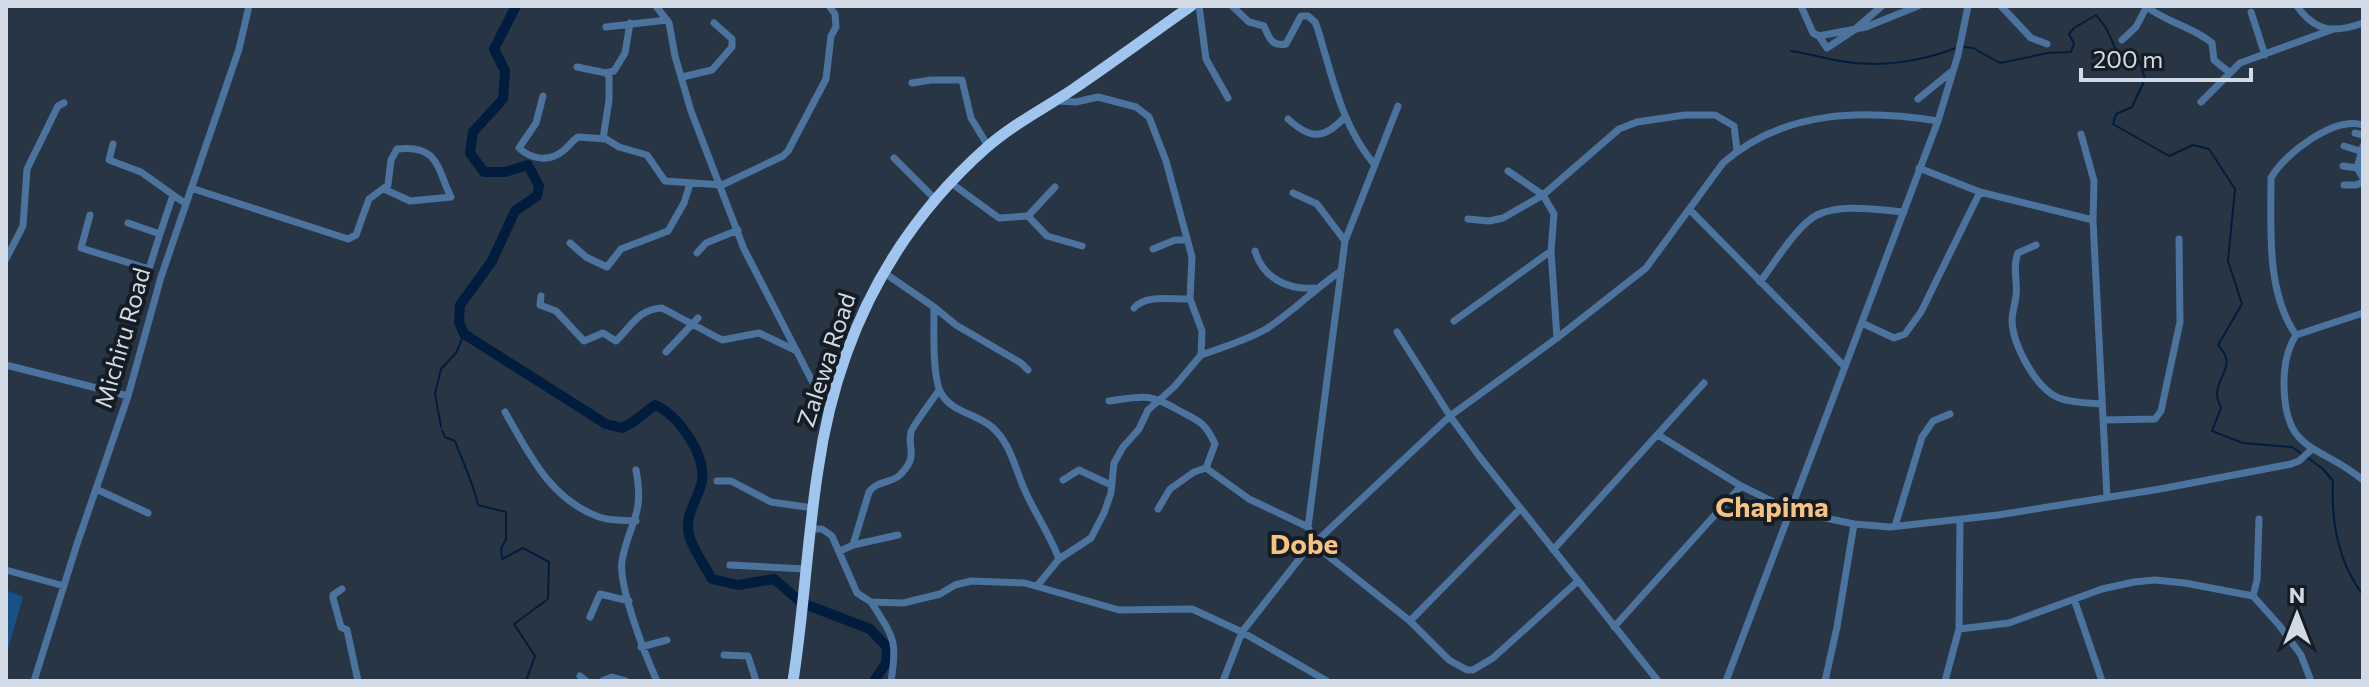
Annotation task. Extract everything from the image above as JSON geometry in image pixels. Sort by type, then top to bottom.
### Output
[{"type":"highway","name":"Zalewa Road","points":[[793,681],[810,529],[829,414],[856,329],[883,272],[905,237],[951,183],[988,146],[1191,6]]},
{"type":"street","name":"Michiru Road","points":[[34,681],[128,396],[161,277],[239,49],[249,6]]},
{"type":"street","points":[[656,6],[667,20],[701,140],[722,185],[748,258],[829,414]]},
{"type":"street","points":[[543,96],[536,123],[520,146],[521,151],[535,159],[544,159],[563,151],[575,138],[603,139],[649,157],[662,180],[722,185],[786,154],[826,79],[831,36],[836,27],[835,14],[829,6]]},
{"type":"street","points":[[1199,6],[1206,59],[1228,98]]},
{"type":"street","points":[[1232,6],[1249,22],[1264,26],[1272,42],[1278,45],[1286,44],[1301,16],[1308,16],[1315,22],[1342,103],[1344,118],[1362,150],[1374,164]]},
{"type":"street","points":[[1801,6],[1813,33],[1819,36],[1854,30],[1918,6]]},
{"type":"street","points":[[1854,30],[1882,6]]},
{"type":"street","points":[[1726,681],[1938,121],[1968,6]]},
{"type":"street","points":[[2001,6],[2031,38],[2047,44]]},
{"type":"street","points":[[2297,6],[2315,23],[2331,30]]},
{"type":"street","points":[[2122,40],[2136,27],[2147,7],[2162,18],[2205,37],[2212,43],[2214,60],[2230,73]]},
{"type":"street","points":[[2251,12],[2265,55]]},
{"type":"street","points":[[606,27],[667,20]]},
{"type":"street","points":[[577,67],[606,73],[614,71],[625,53],[630,23]]},
{"type":"street","points":[[682,77],[712,70],[732,47],[732,39],[714,23]]},
{"type":"street","points":[[2201,102],[2240,63],[2331,30],[2363,23]]},
{"type":"street","points":[[1918,99],[1953,70]]},
{"type":"street","points":[[603,139],[611,84],[606,73]]},
{"type":"street","points":[[912,83],[962,80],[969,113],[988,146]]},
{"type":"street","points":[[1055,101],[1076,102],[1098,97],[1136,107],[1149,117],[1166,161],[1193,264],[1190,299],[1202,331],[1201,355]]},
{"type":"street","points":[[6,259],[23,226],[27,169],[58,106],[64,103]]},
{"type":"street","points":[[1398,106],[1345,241],[1308,527],[1317,547],[1410,621],[1457,667],[1473,670],[1500,652],[1578,581]]},
{"type":"street","points":[[1223,681],[1242,632],[1315,542],[1450,416],[1646,268],[1723,163],[1737,150],[1772,133],[1821,117],[1869,114],[1938,121]]},
{"type":"street","points":[[1468,219],[1489,221],[1503,218],[1543,195],[1611,135],[1637,122],[1685,115],[1720,116],[1734,126],[1737,150]]},
{"type":"street","points":[[1288,119],[1301,130],[1316,135],[1326,133],[1344,118]]},
{"type":"street","points":[[2296,335],[2287,322],[2273,264],[2271,178],[2277,168],[2334,126],[2363,125]]},
{"type":"street","points":[[2081,134],[2094,181],[2093,220],[2107,497]]},
{"type":"street","points":[[113,144],[109,160],[141,172],[186,204]]},
{"type":"street","points":[[2344,146],[2362,150],[2357,168],[2363,180],[2356,185],[2344,185]]},
{"type":"street","points":[[191,188],[348,239],[356,235],[369,199],[390,181],[393,154],[397,149],[408,148],[435,160],[451,197],[410,201],[384,189]]},
{"type":"street","points":[[894,158],[936,200]]},
{"type":"street","points":[[2343,166],[2357,168]]},
{"type":"street","points":[[1919,168],[1980,192],[2093,220]]},
{"type":"street","points":[[1508,171],[1543,195],[1554,214],[1551,251],[1557,338]]},
{"type":"street","points":[[951,183],[999,218],[1028,216],[1055,187]]},
{"type":"street","points":[[570,243],[586,257],[607,267],[621,249],[668,231],[690,184]]},
{"type":"street","points":[[1862,323],[1894,338],[1905,334],[1921,312],[1980,192]]},
{"type":"street","points":[[1293,193],[1317,204],[1345,241]]},
{"type":"street","points":[[90,215],[81,248],[149,269],[173,195]]},
{"type":"street","points":[[1690,210],[1844,366]]},
{"type":"street","points":[[1760,282],[1799,231],[1815,216],[1837,210],[1904,212]]},
{"type":"street","points":[[1028,216],[1047,236],[1082,246]]},
{"type":"street","points":[[128,223],[160,234]]},
{"type":"street","points":[[697,253],[706,243],[738,230]]},
{"type":"street","points":[[2103,420],[2155,419],[2161,411],[2180,322],[2179,239]]},
{"type":"street","points":[[1153,249],[1175,240],[1187,240]]},
{"type":"street","points":[[2036,245],[2018,253],[2016,259],[2017,293],[2012,324],[2031,374],[2048,393],[2065,400],[2102,404]]},
{"type":"street","points":[[1255,251],[1264,270],[1281,284],[1292,288],[1315,288]]},
{"type":"street","points":[[1454,321],[1551,251]]},
{"type":"street","points":[[1037,586],[1059,559],[1091,538],[1104,513],[1114,463],[1139,429],[1145,414],[1201,355],[1265,330],[1304,301],[1315,288],[1341,271]]},
{"type":"street","points":[[883,272],[956,325],[1028,370]]},
{"type":"street","points":[[541,296],[540,305],[556,311],[584,341],[603,333],[616,341],[634,319],[653,309],[668,310],[722,340],[759,333],[799,352]]},
{"type":"street","points":[[1134,308],[1139,302],[1149,299],[1190,299]]},
{"type":"street","points":[[934,307],[934,347],[939,390],[949,403],[993,428],[1006,445],[1059,559]]},
{"type":"street","points":[[2363,313],[2296,335],[2284,368],[2284,402],[2291,430],[2311,450],[2328,456],[2363,480]]},
{"type":"street","points":[[666,352],[698,318]]},
{"type":"street","points":[[1397,332],[1450,416],[1658,681]]},
{"type":"street","points":[[6,365],[128,396]]},
{"type":"street","points":[[1553,550],[1704,383]]},
{"type":"street","points":[[853,545],[869,492],[872,487],[896,478],[903,471],[913,454],[912,432],[939,390]]},
{"type":"street","points":[[1109,401],[1139,397],[1161,399],[1205,424],[1215,444],[1206,468]]},
{"type":"street","points":[[505,412],[537,470],[557,490],[600,517],[636,521]]},
{"type":"street","points":[[1895,526],[1922,437],[1933,421],[1950,414]]},
{"type":"street","points":[[1658,435],[1741,486],[1792,511],[1854,524],[1895,526],[1960,521],[2291,464],[2311,450]]},
{"type":"street","points":[[1158,509],[1170,489],[1206,468],[1267,510],[1308,527]]},
{"type":"street","points":[[636,470],[640,491],[636,521],[621,564],[641,647],[657,681]]},
{"type":"street","points":[[1063,480],[1079,470],[1111,485]]},
{"type":"street","points":[[717,481],[736,483],[771,502],[813,508]]},
{"type":"street","points":[[1614,627],[1741,486]]},
{"type":"street","points":[[96,489],[148,513]]},
{"type":"street","points":[[1410,621],[1520,509]]},
{"type":"street","points":[[2253,596],[2257,580],[2259,519]]},
{"type":"street","points":[[1945,681],[1959,629],[1960,521]]},
{"type":"street","points":[[1825,681],[1854,524]]},
{"type":"street","points":[[810,529],[822,529],[832,536],[857,593],[871,602],[892,636],[895,648],[891,681]]},
{"type":"street","points":[[840,551],[898,535]]},
{"type":"street","points":[[730,565],[805,569]]},
{"type":"street","points":[[6,570],[64,586]]},
{"type":"street","points":[[1959,629],[2009,623],[2112,587],[2155,580],[2253,596],[2301,655],[2311,681]]},
{"type":"street","points":[[871,602],[903,603],[940,594],[955,585],[971,581],[1025,583],[1119,610],[1192,609],[1242,632],[1327,681]]},
{"type":"street","points":[[342,589],[333,598],[341,627],[347,630],[358,681]]},
{"type":"street","points":[[590,617],[600,594],[629,601]]},
{"type":"street","points":[[2074,599],[2102,681]]},
{"type":"street","points":[[641,647],[667,640]]},
{"type":"street","points":[[724,655],[748,656],[756,681]]},
{"type":"street","points":[[602,681],[612,677],[626,681]]},
{"type":"shaded area","points":[[6,590],[23,597],[6,655]]},
{"type":"waterway","points":[[516,6],[494,49],[505,71],[503,99],[473,132],[470,153],[484,172],[505,172],[528,165],[539,186],[537,196],[515,211],[492,261],[460,305],[459,322],[464,334],[606,424],[622,428],[655,405],[673,417],[689,437],[700,459],[702,481],[688,527],[693,546],[712,579],[738,585],[774,579],[802,603],[870,629],[887,647],[886,663],[874,681]]},
{"type":"waterway","points":[[1963,47],[1973,48],[2000,63],[2048,53],[2071,52],[2074,44],[2069,34],[2096,15],[2118,54],[2140,62],[2145,79],[2132,107],[2116,114],[2113,124],[2169,156],[2193,145],[2209,149],[2235,189],[2228,261],[2242,304],[2218,345],[2224,352],[2226,365],[2218,388],[2221,408],[2212,431],[2243,443],[2292,447],[2303,455]]},
{"type":"waterway","points":[[1791,51],[1854,63],[1884,64],[1928,57],[1956,48]]},
{"type":"waterway","points":[[441,427],[435,394],[441,369],[456,353],[464,334]]},
{"type":"waterway","points":[[442,430],[445,437],[455,441],[478,505],[506,512],[502,559],[523,548],[549,562],[548,599],[514,624],[535,656],[526,681]]},
{"type":"waterway","points":[[2308,458],[2333,481],[2333,511],[2338,541],[2347,569],[2363,595]]},
{"type":"district","name":"Chapima","points":[[1772,507]]},
{"type":"district","name":"Dobe","points":[[1304,544]]}]
